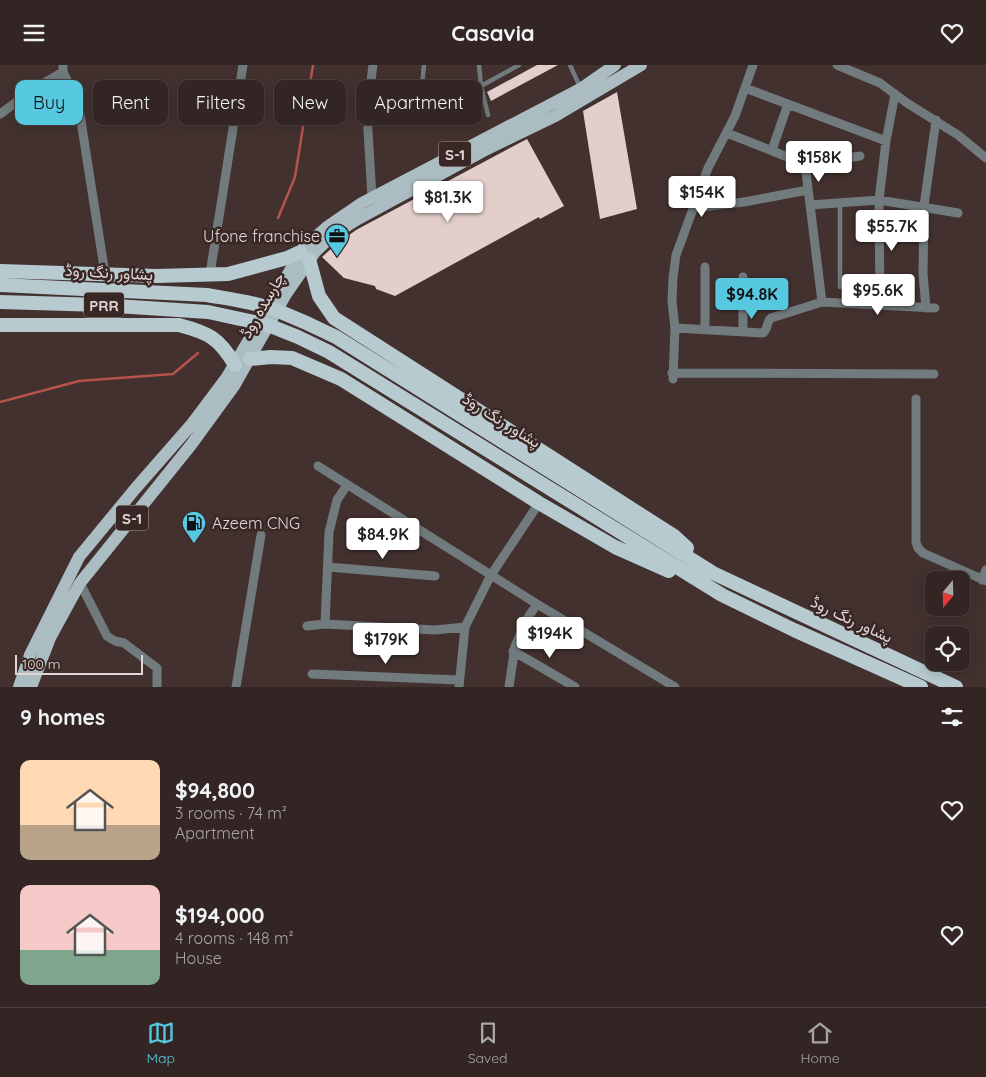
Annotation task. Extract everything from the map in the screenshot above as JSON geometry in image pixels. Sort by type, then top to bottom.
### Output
[{"type":"highway","points":[[0,271],[157,276],[210,274],[228,273],[287,258],[304,256],[319,296],[334,318],[674,537],[713,573]]},
{"type":"highway","name":"پشاور رنگ روڈ","points":[[0,285],[207,295],[241,301],[274,310],[336,337],[713,573],[956,687]]},
{"type":"highway","name":"پشاور رنگ روڈ","points":[[0,302],[101,305],[208,312],[268,325],[298,337],[329,352],[722,595],[830,647],[921,687]]},
{"type":"highway","points":[[0,325],[179,325],[205,332],[219,342],[235,365]]},
{"type":"highway","points":[[250,359],[292,358],[341,379],[539,503],[615,547],[722,595]]},
{"type":"main road","name":"چارسدہ روڈ","points":[[19,687],[30,655],[80,583],[191,445],[234,386],[286,294],[304,256],[353,222],[487,149],[555,116],[616,65]]},
{"type":"main road","name":"چارسدہ روڈ","points":[[31,687],[49,627],[79,557],[191,425],[235,365],[304,256],[327,227],[372,198],[641,65]]},
{"type":"street","points":[[210,274],[243,65]]},
{"type":"street","points":[[372,198],[367,113],[373,65]]},
{"type":"street","points":[[753,65],[727,133],[708,168],[676,255],[672,301],[675,328],[672,376],[934,374]]},
{"type":"street","points":[[837,65],[880,83],[958,135],[986,158]]},
{"type":"street","points":[[0,114],[63,68],[78,101],[105,274]]},
{"type":"street","points":[[745,89],[886,141]]},
{"type":"street","points":[[880,304],[879,200],[886,141],[895,94]]},
{"type":"street","points":[[772,150],[788,104]]},
{"type":"street","points":[[675,328],[763,333],[768,328],[768,320],[770,318],[822,301],[931,308],[922,274],[924,206],[936,120]]},
{"type":"street","points":[[727,133],[805,164],[860,155]]},
{"type":"street","points":[[805,164],[822,301]]},
{"type":"street","points":[[693,208],[744,202],[808,190]]},
{"type":"street","points":[[810,205],[840,201],[879,200],[958,213]]},
{"type":"street","points":[[705,267],[705,329]]},
{"type":"street","points":[[743,277],[743,331]]},
{"type":"street","points":[[916,399],[916,542],[918,548],[923,553],[984,581],[986,570]]},
{"type":"street","points":[[318,467],[537,604],[675,687]]},
{"type":"street","points":[[325,624],[329,532],[337,500],[347,485]]},
{"type":"street","points":[[312,674],[459,683],[464,627],[491,575],[539,503]]},
{"type":"street","points":[[236,687],[261,535]]},
{"type":"street","points":[[328,567],[436,576]]},
{"type":"street","points":[[80,583],[107,636],[115,641],[124,643],[157,668],[157,687]]},
{"type":"street","points":[[510,687],[513,651],[527,619],[537,604]]},
{"type":"street","points":[[307,625],[325,624],[435,630],[464,627]]},
{"type":"street","points":[[513,651],[575,687]]},
{"type":"lane","points":[[423,80],[424,65]]},
{"type":"lane","points":[[479,65],[480,80]]},
{"type":"lane","points":[[482,85],[519,65]]},
{"type":"lane","points":[[570,65],[583,93]]},
{"type":"lane","points":[[482,90],[488,115]]},
{"type":"lane","points":[[840,201],[840,287]]},
{"type":"building","points":[[537,65],[558,65],[491,101],[487,92]]},
{"type":"building","points":[[617,92],[637,209],[600,219],[583,111]]},
{"type":"building","points":[[527,139],[564,206],[540,219],[539,217],[395,296],[376,289],[375,286],[344,278],[322,257],[356,230]]},
{"type":"waterway","points":[[278,218],[295,177],[313,65]]},
{"type":"waterway","points":[[0,402],[79,381],[173,374],[198,353]]},
{"type":"place","name":"Ufone franchise","points":[[337,257]]},
{"type":"place","name":"Azeem CNG","points":[[194,544]]}]
